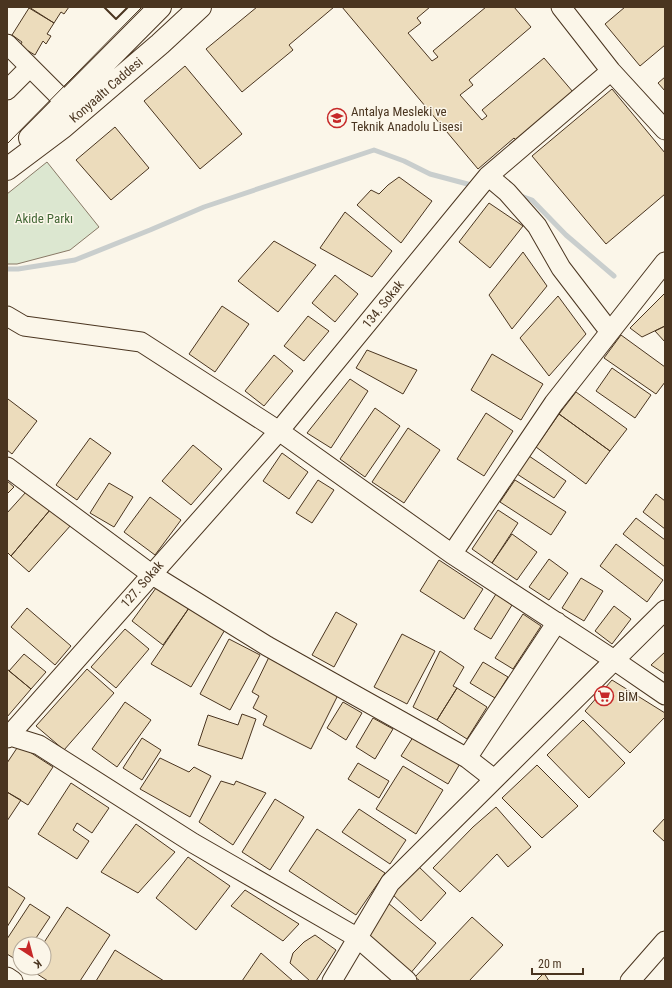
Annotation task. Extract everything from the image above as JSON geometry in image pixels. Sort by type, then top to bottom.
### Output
[{"type":"main road","name":"Konyaaltı Caddesi","points":[[7,162],[160,7]]},
{"type":"main road","name":"Konyaaltı Caddesi","points":[[7,169],[63,127],[160,44],[200,7]]},
{"type":"street","points":[[570,10],[611,71],[665,130]]},
{"type":"street","points":[[7,44],[65,102]]},
{"type":"street","points":[[7,90],[30,67]]},
{"type":"street","name":"134. Sokak","points":[[279,431],[488,176],[611,71]]},
{"type":"street","points":[[488,176],[507,192],[537,226],[561,268],[610,332]]},
{"type":"street","points":[[452,554],[554,403],[664,265]]},
{"type":"street","points":[[7,316],[24,326],[142,342],[279,431],[452,554],[557,622],[665,695]]},
{"type":"street","name":"127. Sokak","points":[[8,736],[279,431]]},
{"type":"street","points":[[7,467],[152,574],[267,646],[467,758],[494,779]]},
{"type":"street","points":[[629,645],[665,598]]},
{"type":"street","points":[[332,981],[390,883],[665,610]]},
{"type":"street","points":[[467,758],[557,622]]},
{"type":"street","points":[[8,736],[40,745],[193,843],[358,938],[406,981]]},
{"type":"street","points":[[630,981],[665,941]]},
{"type":"street","points":[[7,977],[13,981]]},
{"type":"green space","name":"Akide Parkı","points":[[47,162],[99,227],[70,250],[17,264],[7,264],[7,194]]},
{"type":"building","points":[[29,7],[69,7],[64,14],[61,12],[54,23]]},
{"type":"building","points":[[257,7],[334,7],[289,45],[293,50],[242,92],[206,49]]},
{"type":"building","points":[[342,7],[430,7],[417,18],[421,23],[408,33],[432,61],[438,57],[433,51],[486,7],[514,7],[531,27],[469,80],[473,85],[460,95],[482,120],[487,116],[482,110],[544,58],[573,92],[516,140],[514,138],[478,169]]},
{"type":"building","points":[[625,7],[665,7],[665,45],[640,66],[605,24]]},
{"type":"building","points":[[29,8],[54,23],[47,34],[51,36],[46,44],[43,41],[35,55],[20,46],[22,42],[12,35]]},
{"type":"building","points":[[185,66],[242,134],[200,169],[144,101]]},
{"type":"building","points":[[665,77],[665,91],[658,83]]},
{"type":"building","points":[[612,89],[665,153],[665,194],[606,244],[532,156]]},
{"type":"building","points":[[115,127],[149,168],[111,200],[76,160]]},
{"type":"building","points":[[399,177],[432,201],[401,243],[357,205],[371,190],[379,194]]},
{"type":"building","points":[[489,203],[523,226],[490,268],[459,242]]},
{"type":"building","points":[[345,212],[392,251],[372,277],[320,248]]},
{"type":"building","points":[[274,241],[316,265],[278,312],[238,281]]},
{"type":"building","points":[[523,252],[547,286],[512,329],[489,295]]},
{"type":"building","points":[[335,275],[358,294],[335,322],[312,303]]},
{"type":"building","points":[[665,293],[665,326],[642,337],[630,328]]},
{"type":"building","points":[[558,296],[586,334],[549,376],[520,338]]},
{"type":"building","points":[[222,306],[249,324],[215,372],[189,354]]},
{"type":"building","points":[[308,316],[329,331],[304,361],[284,346]]},
{"type":"building","points":[[665,326],[665,342],[655,331]]},
{"type":"building","points":[[621,335],[665,367],[665,382],[656,394],[604,358]]},
{"type":"building","points":[[367,350],[417,370],[403,394],[356,368]]},
{"type":"building","points":[[492,354],[543,384],[521,420],[471,390]]},
{"type":"building","points":[[274,355],[293,371],[264,406],[245,391]]},
{"type":"building","points":[[612,368],[651,395],[635,418],[596,391]]},
{"type":"building","points":[[350,379],[368,391],[331,448],[307,433]]},
{"type":"building","points":[[576,392],[627,429],[610,451],[559,414]]},
{"type":"building","points":[[8,399],[37,421],[12,454],[7,450]]},
{"type":"building","points":[[375,408],[400,426],[365,477],[340,459]]},
{"type":"building","points":[[486,413],[513,431],[484,476],[457,459]]},
{"type":"building","points":[[559,414],[610,451],[586,484],[536,447]]},
{"type":"building","points":[[408,428],[440,450],[404,503],[372,482]]},
{"type":"building","points":[[90,438],[111,453],[77,500],[56,485]]},
{"type":"building","points":[[193,445],[222,469],[191,505],[162,481]]},
{"type":"building","points":[[282,453],[308,472],[289,499],[263,481]]},
{"type":"building","points":[[529,456],[566,481],[554,498],[517,474]]},
{"type":"building","points":[[318,480],[334,490],[312,523],[296,513]]},
{"type":"building","points":[[515,480],[566,512],[551,535],[500,502]]},
{"type":"building","points":[[7,481],[14,487],[7,494]]},
{"type":"building","points":[[109,483],[133,497],[114,527],[90,513]]},
{"type":"building","points":[[26,492],[50,510],[11,556],[7,552],[7,513]]},
{"type":"building","points":[[656,494],[665,501],[665,529],[643,512]]},
{"type":"building","points":[[150,497],[181,520],[155,555],[124,532]]},
{"type":"building","points":[[50,510],[71,525],[29,572],[11,556]]},
{"type":"building","points":[[498,510],[518,523],[492,563],[472,549]]},
{"type":"building","points":[[636,518],[665,540],[665,567],[623,534]]},
{"type":"building","points":[[512,534],[537,552],[517,580],[492,563]]},
{"type":"building","points":[[616,544],[663,580],[647,602],[600,566]]},
{"type":"building","points":[[549,559],[568,573],[549,600],[529,587]]},
{"type":"building","points":[[439,560],[483,589],[464,619],[420,591]]},
{"type":"building","points":[[581,578],[603,591],[584,621],[562,608]]},
{"type":"building","points":[[156,588],[189,608],[163,645],[132,621]]},
{"type":"building","points":[[496,594],[512,605],[491,639],[474,629]]},
{"type":"building","points":[[614,606],[631,619],[612,644],[595,631]]},
{"type":"building","points":[[27,608],[71,646],[55,665],[11,627]]},
{"type":"building","points":[[189,608],[226,628],[191,687],[151,664]]},
{"type":"building","points":[[336,612],[357,624],[334,667],[312,655]]},
{"type":"building","points":[[523,614],[541,626],[513,669],[495,658]]},
{"type":"building","points":[[125,629],[149,649],[116,688],[91,667]]},
{"type":"building","points":[[402,634],[435,651],[407,704],[374,687]]},
{"type":"building","points":[[229,639],[260,655],[230,710],[200,694]]},
{"type":"building","points":[[440,651],[464,667],[453,686],[457,688],[437,720],[413,707]]},
{"type":"building","points":[[665,652],[665,674],[651,665]]},
{"type":"building","points":[[24,654],[46,672],[31,689],[9,671]]},
{"type":"building","points":[[270,655],[340,691],[311,749],[263,725],[267,716],[253,708],[259,696],[252,692]]},
{"type":"building","points":[[483,662],[508,677],[495,698],[470,683]]},
{"type":"building","points":[[7,669],[31,689],[7,717]]},
{"type":"building","points":[[87,669],[114,693],[64,750],[36,726]]},
{"type":"building","points":[[612,680],[665,713],[665,717],[630,753],[585,711]]},
{"type":"building","points":[[457,688],[487,707],[467,739],[437,720]]},
{"type":"building","points":[[125,702],[151,720],[117,767],[92,749]]},
{"type":"building","points":[[343,702],[362,713],[346,740],[327,728]]},
{"type":"building","points":[[242,714],[256,719],[242,759],[198,745],[208,715],[238,725]]},
{"type":"building","points":[[373,718],[393,729],[375,759],[356,747]]},
{"type":"building","points":[[583,720],[625,763],[589,798],[547,755]]},
{"type":"building","points":[[415,734],[461,762],[448,784],[401,756]]},
{"type":"building","points":[[142,738],[161,750],[142,780],[123,768]]},
{"type":"building","points":[[19,745],[53,767],[28,805],[7,792],[7,763]]},
{"type":"building","points":[[160,758],[189,772],[194,767],[211,776],[190,817],[140,789]]},
{"type":"building","points":[[358,763],[389,781],[379,798],[348,779]]},
{"type":"building","points":[[537,765],[578,806],[542,838],[502,798]]},
{"type":"building","points":[[403,766],[443,790],[416,834],[376,809]]},
{"type":"building","points":[[221,781],[234,785],[236,781],[266,793],[233,845],[199,822]]},
{"type":"building","points":[[71,783],[109,808],[92,833],[77,823],[73,830],[89,841],[77,859],[38,834]]},
{"type":"building","points":[[7,792],[21,800],[7,821]]},
{"type":"building","points":[[275,799],[304,817],[270,870],[242,852]]},
{"type":"building","points":[[496,807],[531,847],[508,867],[497,854],[460,892],[433,868],[473,827]]},
{"type":"building","points":[[359,809],[406,840],[390,864],[342,832]]},
{"type":"building","points":[[665,818],[665,842],[653,831]]},
{"type":"building","points":[[136,824],[175,852],[138,893],[101,872]]},
{"type":"building","points":[[317,829],[385,873],[356,915],[289,871]]},
{"type":"building","points":[[188,857],[230,886],[196,930],[156,898]]},
{"type":"building","points":[[418,866],[446,893],[421,921],[392,894]]},
{"type":"building","points":[[7,886],[25,898],[7,927]]},
{"type":"building","points":[[245,890],[299,924],[283,941],[231,906]]},
{"type":"building","points":[[388,903],[436,943],[409,975],[361,934]]},
{"type":"building","points":[[30,904],[50,917],[37,936],[12,936],[12,957],[7,954],[7,939]]},
{"type":"building","points":[[67,907],[110,935],[80,981],[48,981],[40,976],[52,976],[52,936],[48,936]]},
{"type":"building","points":[[472,917],[503,945],[469,981],[420,981],[415,977]]},
{"type":"building","points":[[315,935],[336,950],[316,981],[310,981],[290,963],[293,953],[304,942]]},
{"type":"building","points":[[115,950],[164,981],[96,981]]},
{"type":"building","points":[[261,953],[293,981],[242,981]]},
{"type":"building","points":[[544,973],[549,981],[536,981]]},
{"type":"waterway","points":[[7,269],[18,269],[75,260],[204,207],[374,150],[404,161],[430,174],[475,186]]},
{"type":"waterway","points":[[518,195],[532,200],[566,235],[614,276]]},
{"type":"tram line","points":[[7,144],[142,7]]},
{"type":"wall","points":[[104,7],[116,19],[128,7]]},
{"type":"place","name":"Antalya Mesleki ve Teknik Anadolu Lisesi","points":[[337,118]]},
{"type":"place","name":"BİM","points":[[604,696]]}]
